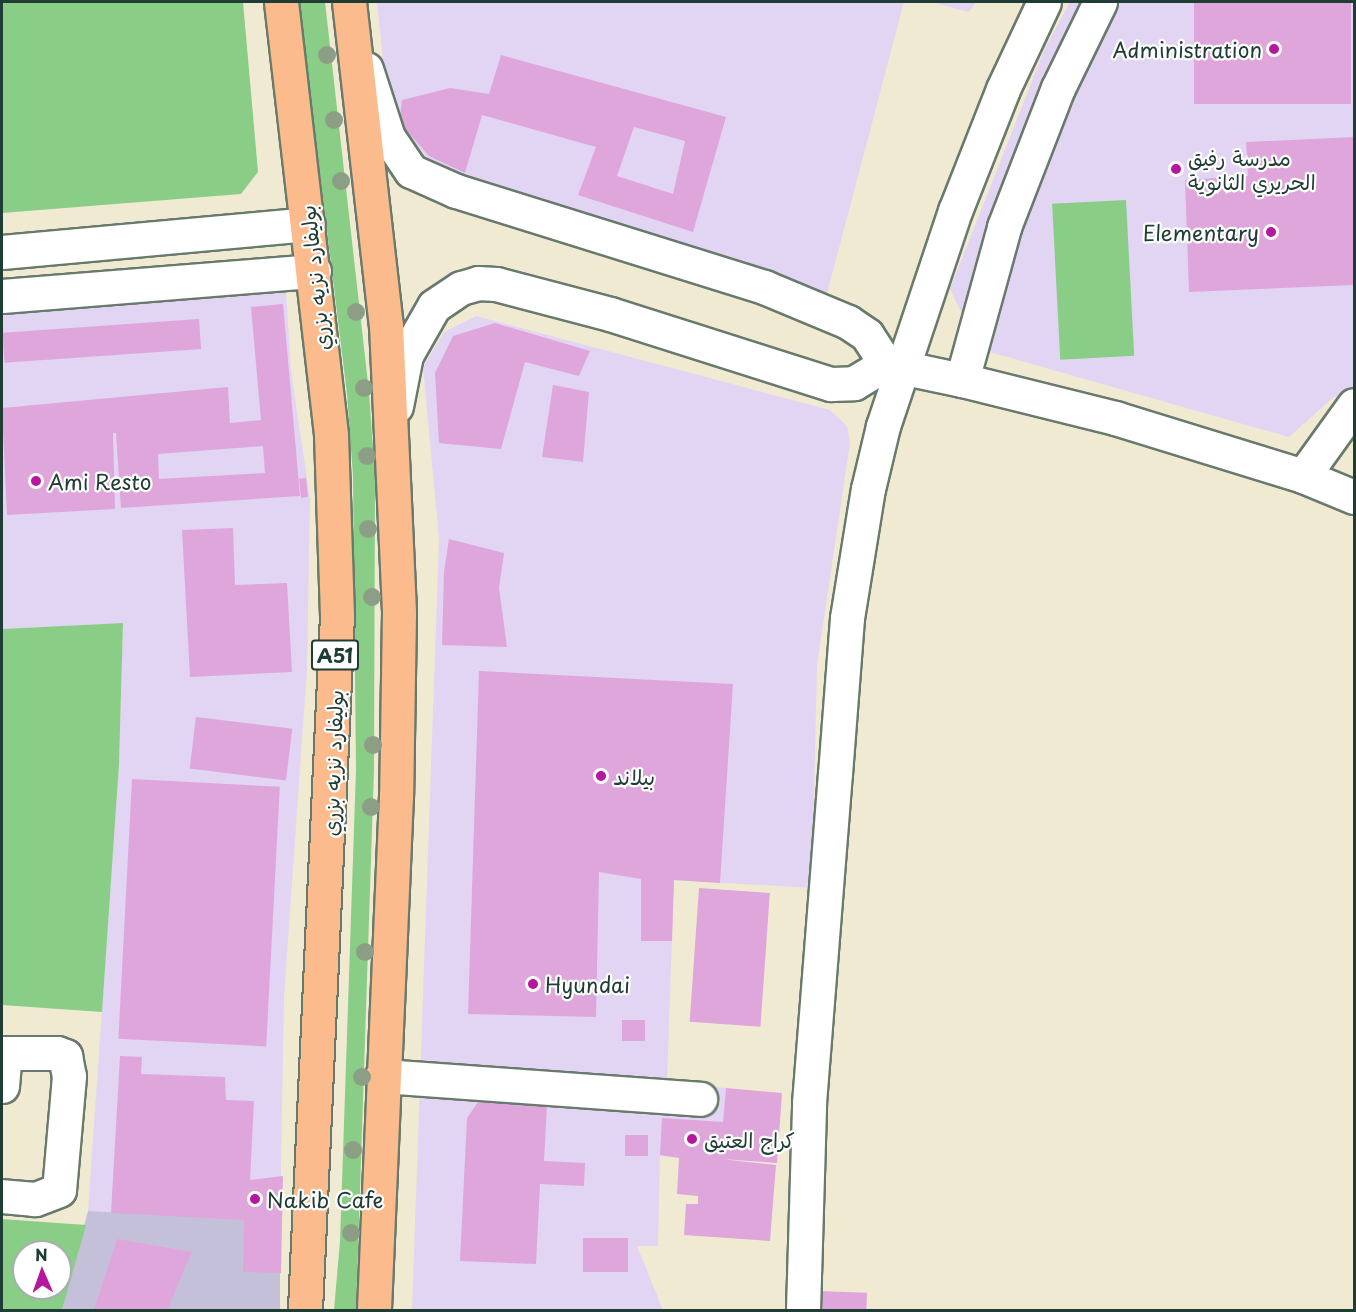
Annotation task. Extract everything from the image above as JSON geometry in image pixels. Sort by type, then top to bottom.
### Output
[{"type":"highway","name":"بوليفارد نزيه بزري","points":[[281,2],[314,271],[331,435],[337,615],[304,1311]]},
{"type":"highway","points":[[350,7],[386,325],[399,636],[396,795],[382,1076],[374,1311]]},
{"type":"street","points":[[803,1311],[808,1115],[847,618],[868,489],[893,365],[999,100],[1044,2]]},
{"type":"street","points":[[962,380],[1004,227],[1058,88],[1100,2]]},
{"type":"street","points":[[350,7],[379,115],[398,155],[411,171],[456,191],[764,287],[848,322],[867,335],[893,365],[1114,418],[1303,476],[1354,497]]},
{"type":"street","points":[[2,252],[308,224]]},
{"type":"street","points":[[2,296],[314,271]]},
{"type":"street","points":[[392,432],[402,369],[419,327],[442,298],[478,283],[522,289],[610,314],[831,384],[854,383],[893,365]]},
{"type":"street","points":[[1303,476],[1354,405]]},
{"type":"street","points":[[2,1086],[3,1053],[57,1053],[65,1056],[69,1076],[59,1190],[34,1199],[2,1196]]},
{"type":"street","points":[[382,1076],[700,1099]]},
{"type":"shaded area","points":[[377,2],[904,2],[825,301],[471,182],[425,156],[396,122],[385,79]]},
{"type":"shaded area","points":[[931,2],[976,2],[969,12]]},
{"type":"shaded area","name":"مدرسة رفيق الحريري الثانوية","points":[[1070,2],[1354,2],[1354,419],[1335,396],[1289,437],[979,349],[950,289],[1045,48]]},
{"type":"shaded area","points":[[286,292],[291,371],[310,499],[307,669],[284,997],[280,1221],[88,1211],[119,764],[123,623],[2,629],[2,309]]},
{"type":"shaded area","points":[[476,316],[830,410],[847,426],[850,443],[817,665],[812,888],[674,880],[667,1083],[726,1088],[721,1161],[660,1156],[658,1246],[637,1246],[663,1310],[412,1310],[439,539],[423,367],[444,332]]},
{"type":"shaded area","points":[[88,1211],[280,1221],[280,1310],[62,1310],[65,1300],[72,1300],[72,1272]]},
{"type":"green space","points":[[2,2],[243,2],[258,172],[241,194],[2,213]]},
{"type":"green space","points":[[299,2],[325,2],[369,392],[375,475],[374,770],[356,1310],[334,1310],[340,1241],[356,770],[353,476],[347,394]]},
{"type":"green space","points":[[1126,200],[1134,356],[1060,360],[1052,204]]},
{"type":"green space","points":[[123,623],[119,764],[102,1012],[2,1005],[2,629]]},
{"type":"green space","points":[[2,1219],[86,1225],[72,1275],[72,1240],[12,1240],[12,1300],[65,1300],[62,1310],[2,1310]]},
{"type":"building","name":"Administration","points":[[1194,2],[1351,2],[1351,104],[1194,104]]},
{"type":"building","points":[[501,55],[726,117],[693,232],[578,195],[596,147],[482,115],[465,173],[429,156],[406,130],[400,117],[402,100],[450,88],[489,94]],"holes":[[[634,127],[685,141],[673,194],[617,176]]]},
{"type":"building","name":"Elementary","points":[[1354,137],[1354,285],[1189,292],[1185,180],[1248,176],[1246,142]]},
{"type":"building","points":[[283,304],[300,496],[121,508],[116,433],[113,433],[115,509],[7,515],[2,408],[228,387],[230,423],[261,420],[251,307]],"holes":[[[263,446],[265,473],[159,479],[158,454]]]},
{"type":"building","points":[[199,319],[201,349],[5,363],[2,333]]},
{"type":"building","points":[[495,323],[590,351],[579,376],[525,362],[501,449],[439,443],[435,373],[453,336]]},
{"type":"building","points":[[553,385],[589,392],[583,462],[542,457]]},
{"type":"building","points":[[306,478],[308,497],[301,498],[299,479]]},
{"type":"building","points":[[233,528],[235,585],[287,583],[292,672],[190,677],[182,530]]},
{"type":"building","points":[[449,539],[504,553],[499,588],[507,647],[442,645],[444,572]]},
{"type":"building","name":"بيلاند","points":[[479,671],[733,684],[720,883],[674,880],[672,941],[641,941],[641,879],[599,872],[596,1017],[468,1014]]},
{"type":"building","points":[[196,717],[292,729],[286,780],[190,769]]},
{"type":"building","points":[[132,779],[280,787],[266,1046],[118,1039]]},
{"type":"building","points":[[699,888],[770,893],[760,1027],[690,1022]]},
{"type":"building","points":[[622,1020],[645,1020],[645,1041],[622,1041]]},
{"type":"building","points":[[120,1056],[142,1057],[141,1074],[225,1077],[226,1100],[254,1101],[250,1180],[283,1176],[281,1273],[243,1272],[244,1220],[111,1213]]},
{"type":"building","points":[[726,1088],[782,1093],[777,1163],[721,1159],[776,1165],[770,1241],[684,1235],[686,1204],[698,1204],[698,1196],[677,1194],[679,1158],[660,1155],[662,1118],[723,1122]]},
{"type":"building","points":[[478,1102],[547,1105],[544,1161],[585,1163],[584,1186],[540,1184],[536,1264],[460,1261],[467,1118]]},
{"type":"building","points":[[625,1135],[648,1135],[648,1156],[625,1156]]},
{"type":"building","points":[[583,1238],[628,1238],[628,1272],[583,1272]]},
{"type":"building","points":[[117,1239],[192,1252],[167,1310],[94,1310]]},
{"type":"building","points":[[818,1291],[867,1293],[866,1310],[817,1310]]},
{"type":"place","name":"Administration","points":[[1274,49]]},
{"type":"place","name":"مدرسة رفيق الحريري الثانوية","points":[[1176,169]]},
{"type":"place","name":"Elementary","points":[[1271,232]]},
{"type":"place","name":"Ami Resto","points":[[36,481]]},
{"type":"place","name":"بيلاند","points":[[601,776]]},
{"type":"place","name":"Hyundai","points":[[533,984]]},
{"type":"place","name":"كراج العتيق","points":[[692,1139]]},
{"type":"place","name":"Nakib Cafe","points":[[255,1199]]}]
